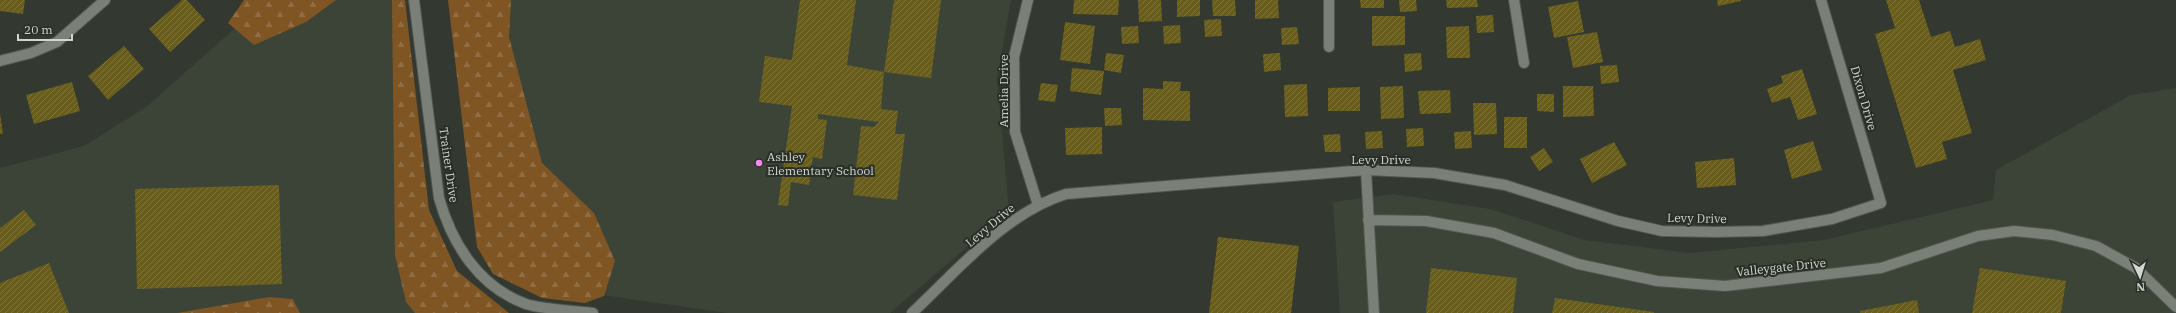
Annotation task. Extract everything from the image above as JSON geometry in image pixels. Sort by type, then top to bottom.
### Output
[{"type":"street","points":[[0,61],[31,53],[57,42],[105,0]]},
{"type":"street","name":"Trainer Drive","points":[[414,0],[439,198],[446,222],[458,247],[470,264],[488,281],[504,293],[526,304],[593,313]]},
{"type":"street","name":"Amelia Drive","points":[[1028,0],[1014,57],[1016,132],[1038,205]]},
{"type":"street","points":[[1328,0],[1329,47]]},
{"type":"street","points":[[1514,0],[1524,63]]},
{"type":"street","name":"Dixon Drive","points":[[1821,0],[1881,203]]},
{"type":"street","points":[[1366,170],[1374,313]]},
{"type":"street","name":"Levy Drive","points":[[912,313],[994,236],[1038,205],[1066,194],[1366,170],[1434,173],[1505,185],[1618,221],[1662,231],[1763,231],[1832,219],[1881,203]]},
{"type":"street","name":"Valleygate Drive","points":[[1368,220],[1426,221],[1494,233],[1578,264],[1657,281],[1725,286],[1881,268],[1978,236],[2014,231],[2053,235],[2096,246],[2136,268],[2176,307]]},
{"type":"shaded area","points":[[267,0],[396,0],[423,313],[300,313],[293,299],[269,297],[177,313],[0,313],[0,168],[84,146],[146,107]]},
{"type":"shaded area","name":"Ashley Elementary School","points":[[502,0],[1011,0],[997,78],[1009,211],[890,313],[728,313],[581,292],[500,31]]},
{"type":"shaded area","points":[[2176,88],[2176,313],[1340,313],[1333,202],[1394,194],[1490,209],[1585,240],[1690,253],[1824,240],[1993,200],[1996,170],[2131,95]]},
{"type":"green space","points":[[244,0],[336,0],[306,22],[254,45],[228,23]]},
{"type":"green space","points":[[392,0],[405,0],[429,210],[457,271],[509,313],[415,313],[406,302],[395,255]]},
{"type":"green space","points":[[448,0],[511,0],[509,37],[542,163],[594,213],[615,261],[604,296],[585,303],[542,298],[493,274],[477,247]]},
{"type":"green space","points":[[269,297],[293,299],[300,313],[177,313]]},
{"type":"building","points":[[0,0],[25,0],[23,14],[0,11]]},
{"type":"building","points":[[182,0],[187,0],[205,20],[170,52],[149,29]]},
{"type":"building","points":[[800,0],[856,0],[847,65],[884,72],[881,109],[898,111],[895,134],[905,134],[897,200],[853,195],[861,126],[874,127],[879,122],[818,114],[818,119],[827,120],[822,159],[813,157],[809,185],[791,182],[788,206],[778,205],[792,106],[759,102],[765,56],[792,60]]},
{"type":"building","points":[[894,0],[941,0],[931,78],[884,72]]},
{"type":"building","points":[[1074,0],[1119,0],[1118,15],[1073,14]]},
{"type":"building","points":[[1138,0],[1161,0],[1162,21],[1139,22]]},
{"type":"building","points":[[1177,0],[1200,0],[1200,16],[1177,17]]},
{"type":"building","points":[[1212,0],[1235,0],[1236,16],[1213,16]]},
{"type":"building","points":[[1255,0],[1278,0],[1279,18],[1255,19]]},
{"type":"building","points":[[1360,0],[1384,0],[1384,8],[1361,8]]},
{"type":"building","points":[[1399,0],[1416,0],[1417,11],[1400,12]]},
{"type":"building","points":[[1446,0],[1477,0],[1478,7],[1447,8]]},
{"type":"building","points":[[1717,0],[1741,0],[1741,1],[1718,6]]},
{"type":"building","points":[[1886,0],[1919,0],[1931,37],[1950,31],[1955,47],[1980,39],[1986,60],[1953,70],[1972,133],[1942,142],[1947,159],[1916,168],[1875,34],[1895,28]]},
{"type":"building","points":[[1578,1],[1584,32],[1554,38],[1548,7]]},
{"type":"building","points":[[1493,15],[1494,32],[1477,33],[1476,16]]},
{"type":"building","points":[[1372,16],[1405,16],[1405,45],[1372,46]]},
{"type":"building","points":[[1221,19],[1222,36],[1205,37],[1204,20]]},
{"type":"building","points":[[1065,22],[1095,26],[1090,64],[1060,60]]},
{"type":"building","points":[[1180,25],[1181,43],[1164,44],[1163,26]]},
{"type":"building","points":[[1138,26],[1139,43],[1122,44],[1121,27]]},
{"type":"building","points":[[1469,26],[1470,58],[1447,58],[1446,27]]},
{"type":"building","points":[[1297,27],[1299,44],[1282,45],[1281,28]]},
{"type":"building","points":[[1597,32],[1603,62],[1573,68],[1567,37]]},
{"type":"building","points":[[124,46],[144,69],[108,100],[88,76]]},
{"type":"building","points":[[1106,53],[1124,55],[1121,73],[1104,70]]},
{"type":"building","points":[[1280,53],[1281,70],[1264,72],[1263,54]]},
{"type":"building","points":[[1421,53],[1422,70],[1405,72],[1404,54]]},
{"type":"building","points":[[1617,65],[1619,82],[1601,84],[1600,66]]},
{"type":"building","points":[[1072,68],[1104,71],[1101,95],[1070,91]]},
{"type":"building","points":[[1802,69],[1817,114],[1798,120],[1790,97],[1772,103],[1767,89],[1783,83],[1781,76]]},
{"type":"building","points":[[1163,81],[1181,82],[1180,91],[1190,91],[1190,121],[1143,120],[1143,88],[1163,89]]},
{"type":"building","points":[[72,82],[80,111],[34,124],[26,95]]},
{"type":"building","points":[[1041,83],[1058,85],[1055,102],[1038,100]]},
{"type":"building","points":[[1307,84],[1308,116],[1285,117],[1284,85]]},
{"type":"building","points":[[1403,86],[1404,118],[1381,119],[1380,87]]},
{"type":"building","points":[[1563,86],[1593,86],[1594,116],[1563,117]]},
{"type":"building","points":[[1360,87],[1360,111],[1328,111],[1328,88]]},
{"type":"building","points":[[1450,90],[1451,113],[1420,114],[1418,91]]},
{"type":"building","points":[[1537,94],[1554,94],[1554,112],[1537,111]]},
{"type":"building","points":[[1473,103],[1496,103],[1497,134],[1474,135]]},
{"type":"building","points":[[1104,108],[1121,108],[1122,125],[1105,126]]},
{"type":"building","points":[[0,113],[3,134],[0,134]]},
{"type":"building","points":[[1504,117],[1527,117],[1527,148],[1504,148]]},
{"type":"building","points":[[1102,127],[1102,154],[1066,155],[1065,128]]},
{"type":"building","points":[[1423,128],[1424,146],[1407,147],[1406,129]]},
{"type":"building","points":[[1382,131],[1383,148],[1366,149],[1365,132]]},
{"type":"building","points":[[1471,131],[1472,148],[1455,149],[1454,132]]},
{"type":"building","points":[[1340,134],[1341,152],[1325,152],[1323,135]]},
{"type":"building","points":[[1813,141],[1822,170],[1792,179],[1784,150]]},
{"type":"building","points":[[1614,142],[1627,165],[1592,183],[1580,159]]},
{"type":"building","points":[[1544,148],[1553,162],[1539,171],[1530,157]]},
{"type":"building","points":[[1734,158],[1736,185],[1697,188],[1695,162]]},
{"type":"building","points":[[279,185],[282,284],[137,289],[135,189]]},
{"type":"building","points":[[24,210],[36,225],[0,252],[0,228]]},
{"type":"building","points":[[1218,237],[1299,246],[1291,313],[1209,313]]},
{"type":"building","points":[[49,263],[69,313],[0,313],[0,283]]},
{"type":"building","points":[[1431,268],[1517,278],[1513,313],[1426,313]]},
{"type":"building","points":[[1980,268],[2066,281],[2061,313],[1972,313]]},
{"type":"building","points":[[1555,298],[1654,312],[1654,313],[1552,313]]},
{"type":"building","points":[[1917,300],[1919,313],[1860,313],[1860,311]]},
{"type":"place","name":"Ashley Elementary School","points":[[759,163]]}]
